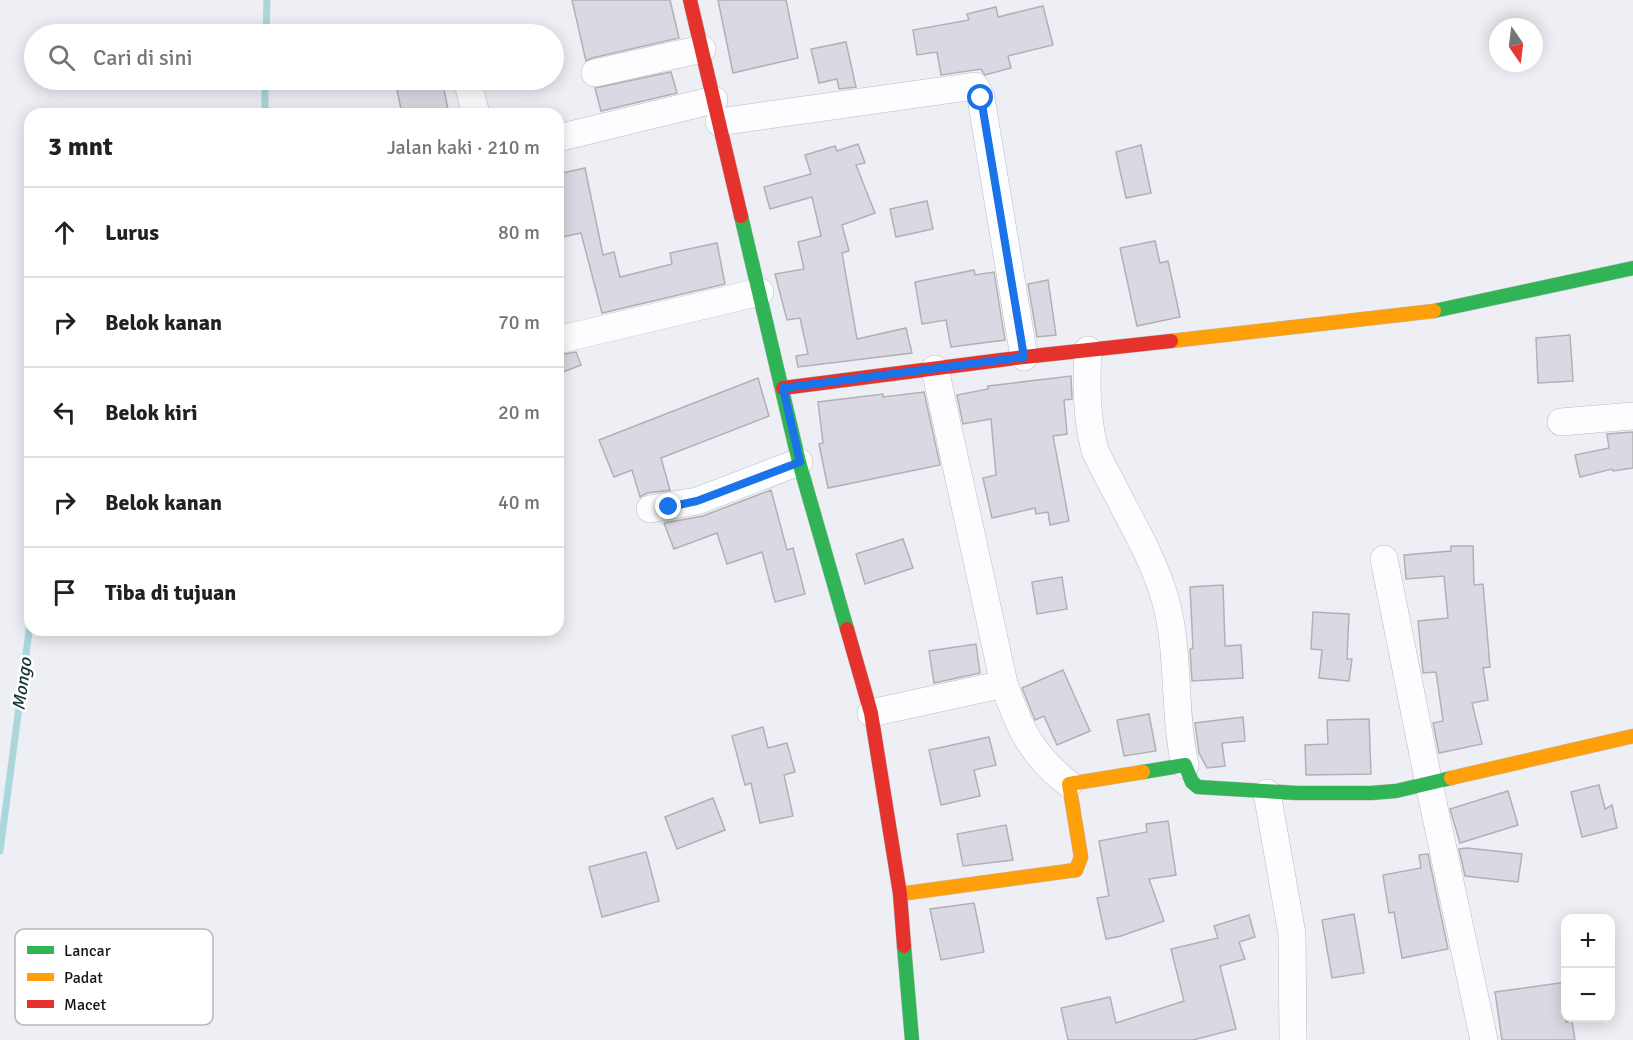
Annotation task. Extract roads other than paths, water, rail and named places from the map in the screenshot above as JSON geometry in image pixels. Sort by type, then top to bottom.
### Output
[{"type":"street","points":[[690,0],[800,462],[871,713],[900,894],[912,1040]]},
{"type":"street","points":[[595,73],[702,49]]},
{"type":"street","points":[[564,137],[717,111],[975,86],[981,98],[1024,357]]},
{"type":"street","points":[[470,90],[474,108]]},
{"type":"street","points":[[783,388],[1024,357],[1425,313],[1633,268]]},
{"type":"street","points":[[564,339],[760,292]]},
{"type":"street","points":[[1088,350],[1086,373],[1089,417],[1095,451],[1147,549],[1167,604],[1176,660],[1180,743],[1185,765],[1192,782],[1198,787],[1267,793],[1364,794],[1396,791],[1633,736]]},
{"type":"street","points":[[900,894],[1076,870],[1081,857],[1069,784],[1051,770],[1029,743],[1018,723],[1004,684],[935,369]]},
{"type":"street","points":[[1561,422],[1633,416]]},
{"type":"street","points":[[650,509],[697,501],[800,462]]},
{"type":"street","points":[[1384,559],[1484,1040]]},
{"type":"street","points":[[871,713],[1004,684]]},
{"type":"street","points":[[1069,784],[1185,765]]},
{"type":"street","points":[[1267,793],[1292,934],[1293,1040]]},
{"type":"waterway","name":"Mongo","points":[[266,24],[267,0]]},
{"type":"waterway","name":"Mongo","points":[[265,90],[265,108]]},
{"type":"waterway","name":"Mongo","points":[[0,851],[28,636]]}]
